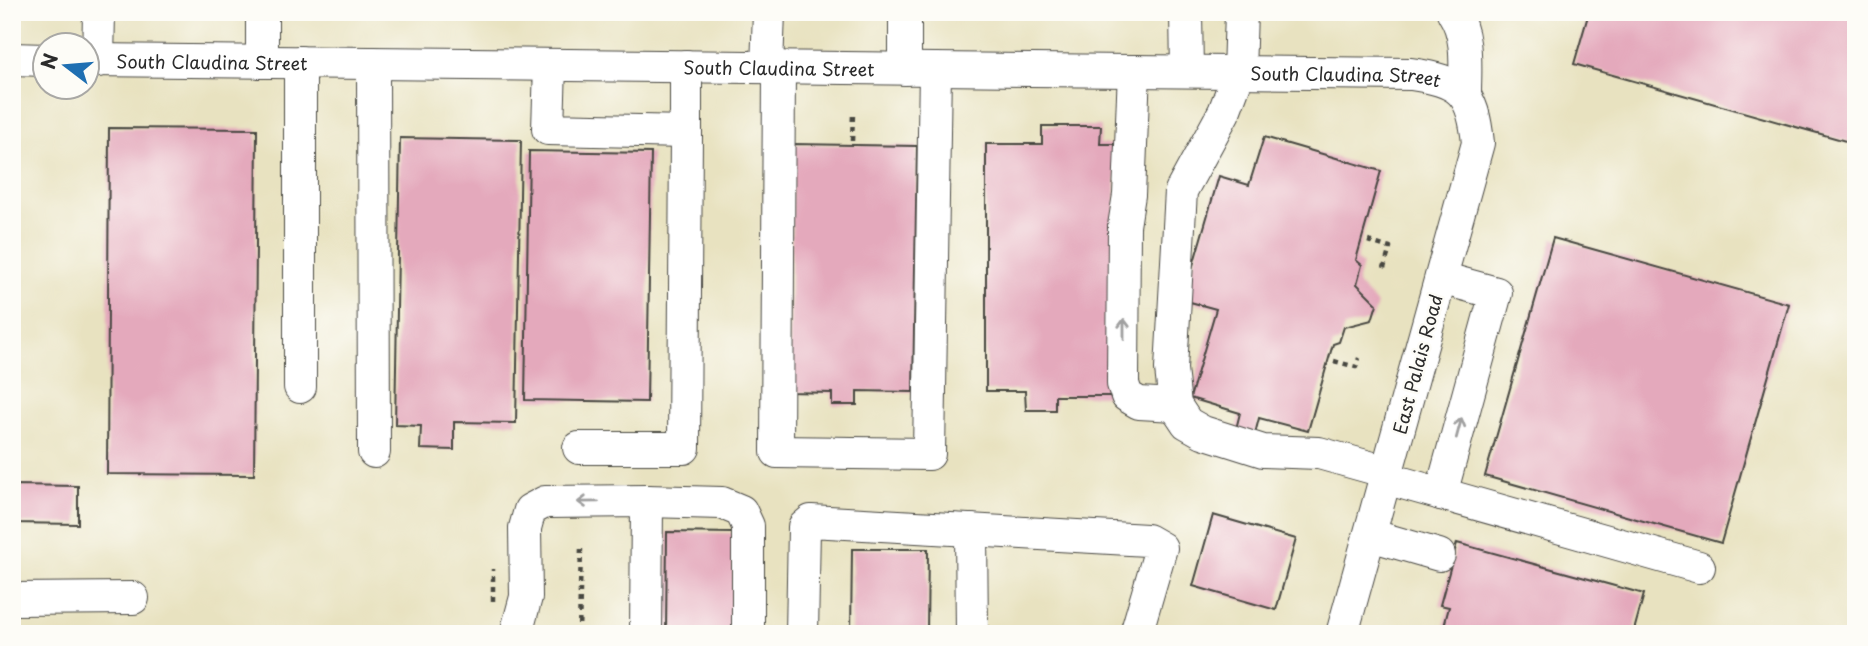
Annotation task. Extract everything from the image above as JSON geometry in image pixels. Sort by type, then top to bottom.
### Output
[{"type":"street","points":[[99,12],[100,32]]},
{"type":"street","points":[[102,58],[121,12]]},
{"type":"street","points":[[262,12],[262,62]]},
{"type":"street","points":[[769,12],[773,67],[777,452],[929,453],[920,69],[905,12]]},
{"type":"street","points":[[1186,12],[1186,71]]},
{"type":"street","points":[[1241,12],[1239,72],[1224,112],[1181,191],[1171,369],[1175,405],[1187,423],[1203,432],[1263,451],[1319,453],[1441,494],[1699,567]]},
{"type":"street","name":"East Palais Road","points":[[1342,634],[1478,143],[1475,115],[1465,96],[1465,49],[1461,24],[1452,12]]},
{"type":"street","points":[[12,60],[32,60]]},
{"type":"street","name":"South Claudina Street","points":[[102,60],[1411,74],[1444,79],[1465,96]]},
{"type":"street","points":[[300,62],[300,387]]},
{"type":"street","points":[[373,63],[374,452]]},
{"type":"street","points":[[550,65],[548,129],[686,132]]},
{"type":"street","points":[[579,448],[684,448],[686,66]]},
{"type":"street","points":[[1134,71],[1129,195],[1124,239],[1123,384],[1127,396],[1139,402],[1175,405]]},
{"type":"street","points":[[1129,195],[1181,191]]},
{"type":"street","points":[[1441,278],[1496,293],[1441,494]]},
{"type":"street","points":[[646,634],[647,501]]},
{"type":"street","points":[[516,634],[526,597],[524,528],[530,510],[545,502],[647,501],[722,503],[741,511],[748,526],[748,634]]},
{"type":"street","points":[[802,634],[804,527],[811,521],[1147,540],[1161,548],[1136,634]]},
{"type":"street","points":[[971,530],[972,634]]},
{"type":"street","points":[[1370,535],[1439,555]]},
{"type":"street","points":[[12,599],[133,598]]},
{"type":"path","points":[[852,141],[853,114]]},
{"type":"path","points":[[1368,241],[1390,248],[1384,268]]},
{"type":"path","points":[[1334,360],[1356,367],[1359,358]]},
{"type":"path","points":[[579,634],[581,547]]},
{"type":"building","points":[[1589,12],[1856,12],[1856,144],[1574,64]]},
{"type":"building","points":[[1042,126],[1101,126],[1100,144],[1116,144],[1116,396],[1055,396],[1055,410],[1026,410],[1025,391],[986,391],[986,144],[1042,144]]},
{"type":"building","points":[[109,128],[257,129],[254,475],[107,474]]},
{"type":"building","points":[[1264,137],[1381,171],[1356,260],[1362,265],[1357,284],[1377,304],[1372,320],[1344,327],[1339,342],[1333,344],[1308,431],[1259,418],[1255,434],[1236,429],[1240,413],[1190,398],[1216,309],[1183,300],[1219,176],[1249,185]]},
{"type":"building","points":[[400,138],[521,140],[516,423],[454,422],[454,450],[420,449],[421,426],[395,425]]},
{"type":"building","points":[[793,144],[917,146],[913,392],[857,391],[857,405],[832,405],[832,393],[789,392]]},
{"type":"building","points":[[529,151],[651,153],[647,402],[525,400]]},
{"type":"building","points":[[1553,238],[1789,304],[1721,543],[1485,476]]},
{"type":"building","points":[[12,485],[78,486],[78,524],[12,523]]},
{"type":"building","points":[[1213,515],[1296,539],[1276,610],[1193,586]]},
{"type":"building","points":[[667,532],[734,533],[733,634],[666,634]]},
{"type":"building","points":[[1457,543],[1644,594],[1633,634],[1442,634],[1449,607],[1440,605]]},
{"type":"building","points":[[852,549],[928,549],[927,634],[851,634]]}]
